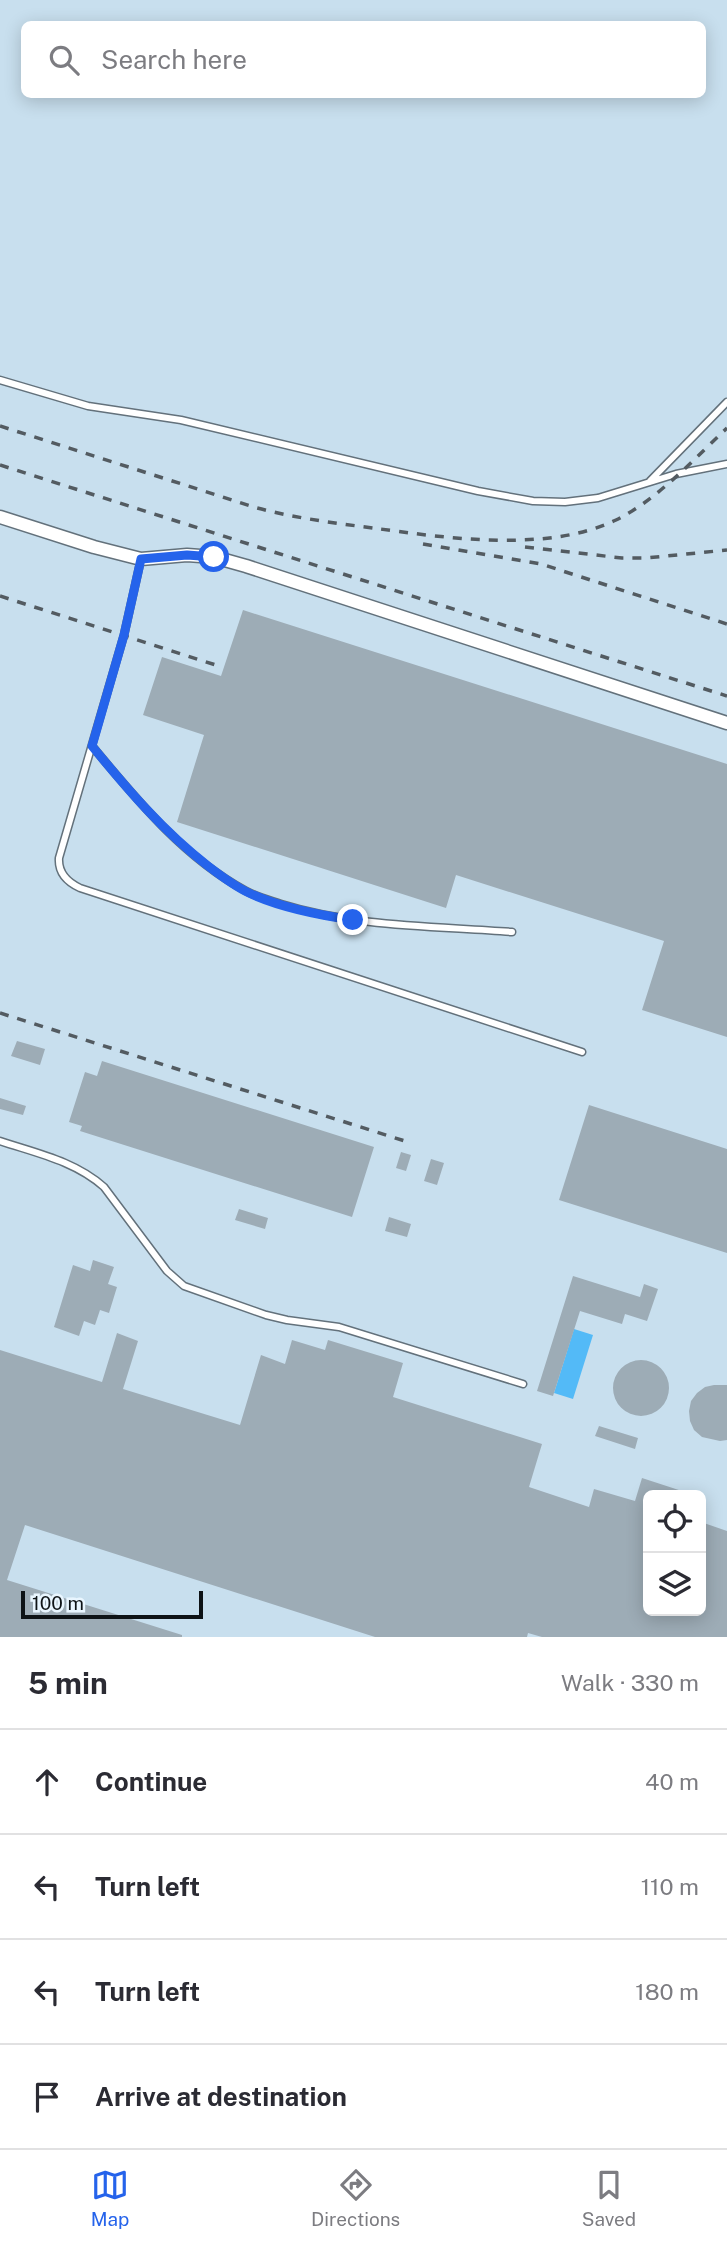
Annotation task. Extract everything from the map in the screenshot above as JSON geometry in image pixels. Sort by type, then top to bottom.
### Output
[{"type":"street","points":[[0,517],[141,559],[187,555],[214,557],[246,566],[727,723]]},
{"type":"lane","points":[[0,380],[89,406],[181,420],[478,491],[533,500],[565,502],[598,498],[649,482],[727,464]]},
{"type":"lane","points":[[649,482],[727,402]]},
{"type":"lane","points":[[141,559],[124,635],[59,858],[61,872],[71,884],[582,1052]]},
{"type":"lane","points":[[92,746],[145,810],[174,839],[228,881],[249,893],[323,916],[512,932]]},
{"type":"lane","points":[[0,1141],[68,1163],[94,1178],[104,1187],[167,1271],[184,1286],[266,1315],[339,1327],[523,1384]]},
{"type":"shaded area","points":[[0,0],[727,0],[727,1637],[0,1637]]},
{"type":"water","points":[[574,1329],[593,1335],[573,1399],[554,1393]]},
{"type":"building","points":[[243,610],[727,764],[727,1037],[642,1010],[664,941],[456,875],[446,908],[177,822],[204,735],[143,715],[162,657],[221,676]]},
{"type":"building","points":[[17,1041],[45,1049],[40,1065],[11,1056]]},
{"type":"building","points":[[102,1061],[374,1147],[352,1217],[80,1131],[82,1126],[69,1122],[85,1072],[97,1076]]},
{"type":"building","points":[[0,1098],[26,1106],[23,1115],[0,1109]]},
{"type":"building","points":[[589,1105],[727,1149],[727,1253],[559,1200]]},
{"type":"building","points":[[401,1152],[411,1155],[406,1171],[396,1168]]},
{"type":"building","points":[[431,1159],[444,1163],[437,1185],[424,1181]]},
{"type":"building","points":[[239,1209],[268,1218],[265,1229],[235,1220]]},
{"type":"building","points":[[389,1217],[411,1224],[407,1237],[385,1231]]},
{"type":"building","points":[[93,1260],[114,1267],[108,1284],[117,1287],[109,1313],[100,1310],[95,1325],[84,1321],[79,1336],[54,1327],[73,1265],[90,1271]]},
{"type":"building","points":[[573,1276],[640,1297],[644,1284],[658,1289],[647,1321],[625,1314],[622,1324],[580,1311],[553,1396],[537,1391]]},
{"type":"building","points":[[117,1333],[138,1341],[123,1389],[240,1425],[261,1355],[285,1364],[292,1340],[325,1350],[328,1340],[403,1363],[393,1397],[542,1444],[529,1487],[589,1507],[594,1489],[635,1501],[642,1478],[679,1490],[643,1490],[643,1616],[706,1616],[706,1524],[727,1531],[727,1637],[542,1637],[528,1633],[527,1637],[375,1637],[25,1525],[7,1580],[182,1637],[0,1637],[0,1350],[102,1382]]},
{"type":"building","points":[[635,1360],[647,1360],[657,1364],[665,1372],[669,1388],[665,1404],[657,1412],[647,1416],[635,1416],[625,1412],[617,1404],[613,1394],[613,1382],[617,1372],[625,1364]]},
{"type":"building","points":[[727,1385],[727,1440],[702,1437],[694,1430],[690,1421],[691,1401],[705,1387]]},
{"type":"building","points":[[599,1426],[638,1438],[635,1449],[595,1436]]},
{"type":"railway","points":[[0,426],[271,512],[402,532],[496,540],[560,537],[616,520],[646,502],[727,428]]},
{"type":"railway","points":[[0,465],[727,696]]},
{"type":"railway","points":[[423,544],[541,564],[727,624]]},
{"type":"railway","points":[[525,547],[622,558],[727,550]]},
{"type":"railway","points":[[0,596],[222,667]]},
{"type":"railway","points":[[0,1013],[408,1142]]},
{"type":"route","points":[[214,557],[187,555],[141,559],[124,635],[92,746],[145,810],[174,839],[228,881],[249,893],[300,910],[353,920]]}]
